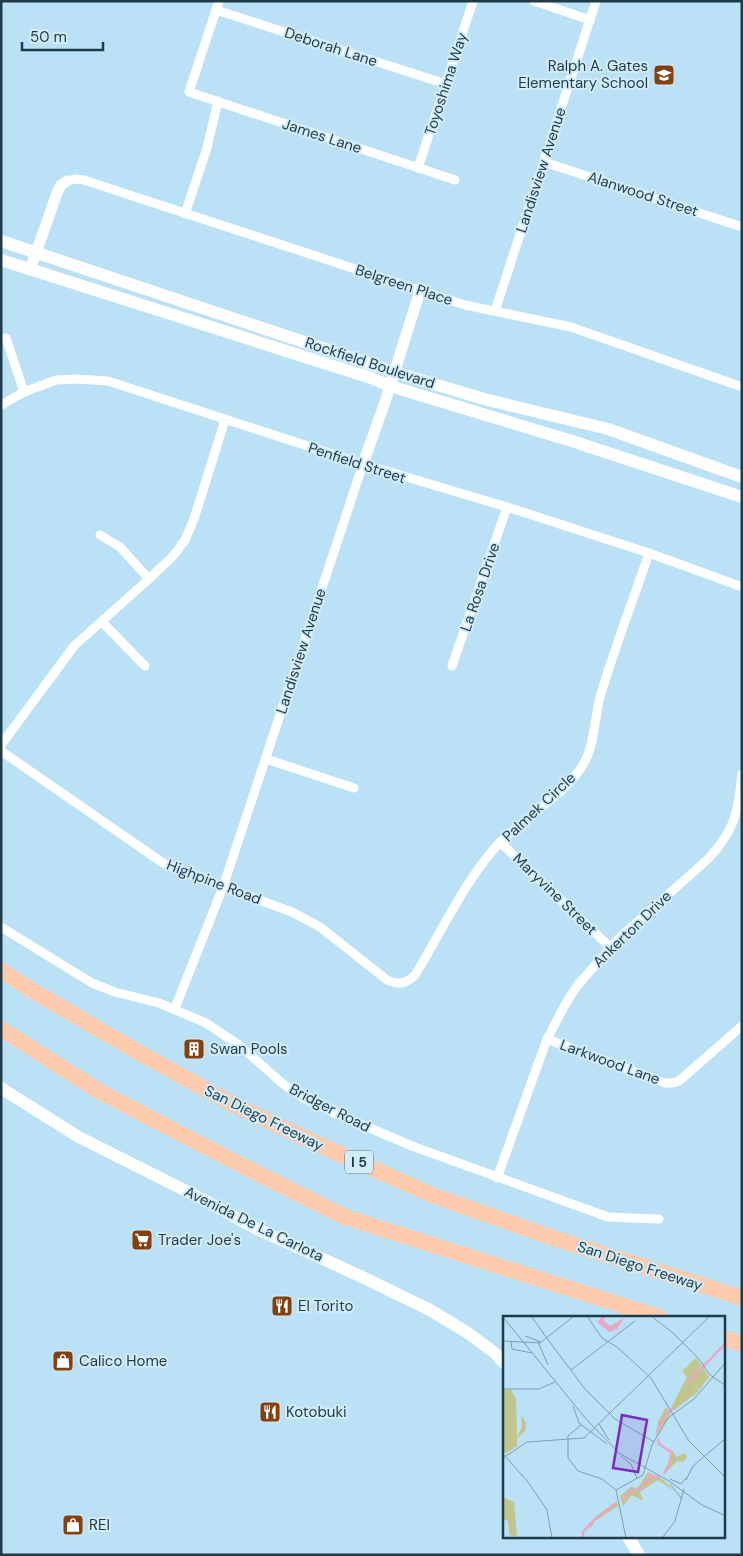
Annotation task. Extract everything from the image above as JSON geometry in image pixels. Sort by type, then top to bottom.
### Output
[{"type":"highway","name":"San Diego Freeway","points":[[1,970],[26,987],[226,1101],[313,1142],[432,1194],[547,1236],[742,1298]]},
{"type":"highway","points":[[1,1029],[102,1093],[345,1217],[656,1316]]},
{"type":"highway","points":[[726,1339],[742,1344]]},
{"type":"main road","name":"Rockfield Boulevard","points":[[1,241],[394,372],[484,399],[608,429],[742,477]]},
{"type":"main road","name":"Rockfield Boulevard","points":[[1,260],[390,386],[572,441],[742,497]]},
{"type":"main road","name":"Avenida De La Carlota","points":[[1,1088],[77,1136],[253,1227],[430,1310],[468,1333],[495,1353],[503,1362]]},
{"type":"main road","points":[[629,1538],[639,1555]]},
{"type":"street","name":"Toyoshima Way","points":[[418,168],[472,1]]},
{"type":"street","points":[[534,1],[590,20]]},
{"type":"street","name":"Landisview Avenue","points":[[495,311],[596,1]]},
{"type":"street","name":"Deborah Lane","points":[[217,5],[446,84]]},
{"type":"street","name":"James Lane","points":[[217,5],[190,92],[455,180]]},
{"type":"street","points":[[184,214],[208,148],[218,101]]},
{"type":"street","name":"Alanwood Street","points":[[544,162],[742,227]]},
{"type":"street","name":"Belgreen Place","points":[[67,181],[84,180],[465,305],[571,327],[742,387]]},
{"type":"street","points":[[30,270],[57,193],[61,185],[67,181]]},
{"type":"street","name":"Landisview Avenue","points":[[175,1008],[223,887],[420,291]]},
{"type":"street","points":[[6,338],[24,392]]},
{"type":"street","name":"Penfield Street","points":[[1,405],[24,392],[56,380],[108,381],[435,487],[507,507],[649,553],[742,587]]},
{"type":"street","points":[[1,745],[67,654],[174,555],[190,530],[225,420]]},
{"type":"street","name":"La Rosa Drive","points":[[452,666],[507,507]]},
{"type":"street","points":[[100,535],[120,547],[149,579]]},
{"type":"street","name":"Palmek Circle","points":[[406,983],[418,970],[465,887],[500,842],[558,792],[574,776],[587,757],[600,698],[649,553]]},
{"type":"street","points":[[102,622],[145,666]]},
{"type":"street","name":"Highpine Road","points":[[1,751],[163,863],[292,912],[320,927],[387,980],[397,984],[406,983]]},
{"type":"street","points":[[266,759],[354,788]]},
{"type":"street","name":"Ankerton Drive","points":[[497,1178],[547,1039],[566,1003],[577,986],[610,947],[720,846],[732,827],[736,815],[742,774]]},
{"type":"street","name":"Maryvine Street","points":[[500,842],[610,947]]},
{"type":"street","name":"Bridger Road","points":[[1,927],[92,983],[115,992],[175,1008],[206,1024],[240,1045],[282,1083],[303,1098],[332,1112],[412,1146],[497,1178],[608,1216],[659,1218]]},
{"type":"street","name":"Larkwood Lane","points":[[547,1039],[658,1080],[672,1083],[684,1077],[742,1026]]},
{"type":"place","name":"Ralph A. Gates Elementary School","points":[[664,75]]},
{"type":"place","name":"Swan Pools","points":[[194,1049]]},
{"type":"place","name":"Trader Joe's","points":[[142,1240]]},
{"type":"place","name":"El Torito","points":[[282,1306]]},
{"type":"place","name":"Calico Home","points":[[63,1361]]},
{"type":"place","name":"Kotobuki","points":[[270,1412]]},
{"type":"place","name":"REI","points":[[73,1525]]}]
